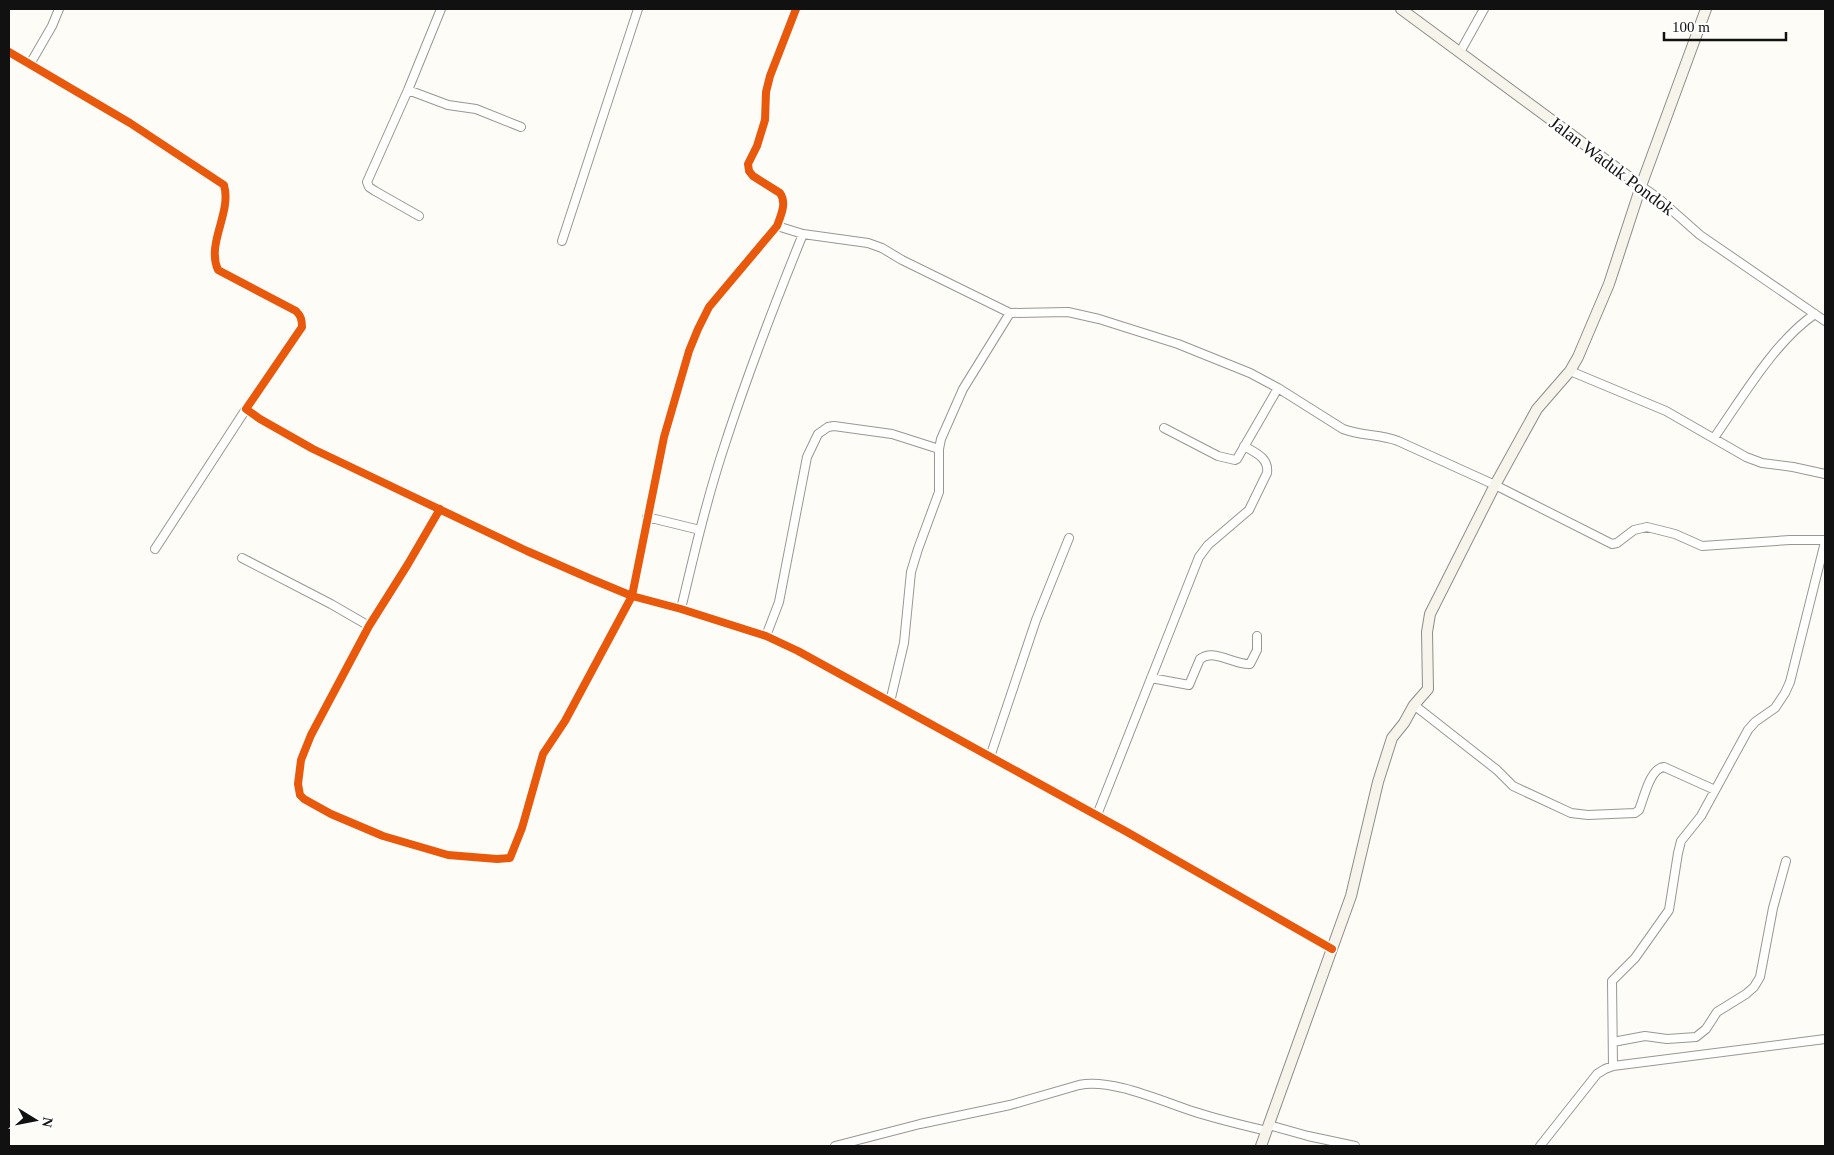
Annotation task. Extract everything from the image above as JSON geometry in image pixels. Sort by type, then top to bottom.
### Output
[{"type":"street","points":[[30,64],[52,26],[59,9]]},
{"type":"street","points":[[419,216],[367,185],[369,175],[408,90],[441,9]]},
{"type":"street","points":[[562,241],[638,9]]},
{"type":"street","points":[[440,508],[369,626],[311,735],[301,760],[298,784],[300,794],[304,799],[331,814],[383,836],[448,855],[505,859],[510,858],[512,853],[543,754],[565,721],[632,596],[664,437],[689,351],[698,329],[709,307],[777,226],[782,211],[783,197],[776,189],[753,176],[749,171],[748,164],[757,146],[766,120],[766,92],[770,76],[796,9]]},
{"type":"street","name":"Jalan Waduk Pondok","points":[[1402,9],[1657,197],[1700,235],[1825,321]]},
{"type":"street","points":[[1460,52],[1484,9]]},
{"type":"street","points":[[1261,1146],[1351,896],[1384,762],[1392,738],[1404,723],[1414,705],[1428,690],[1427,632],[1430,614],[1495,486],[1537,409],[1570,371],[1578,357],[1608,284],[1641,186],[1706,9]]},
{"type":"street","points":[[9,52],[130,123],[225,186],[225,201],[214,255],[218,270],[296,311],[301,316],[302,327],[155,549]]},
{"type":"street","points":[[408,90],[448,105],[476,109],[520,127]]},
{"type":"street","points":[[777,226],[803,234],[868,243],[882,248],[902,260],[1010,313],[1057,311],[1099,319],[1178,344],[1250,373],[1278,388],[1343,429],[1350,432],[1388,437],[1495,486],[1612,544],[1617,543],[1634,530],[1647,527],[1675,534],[1702,546],[1790,540],[1825,541],[1790,682],[1785,693],[1775,708],[1748,730],[1701,816],[1679,845],[1670,910],[1628,966],[1612,980],[1613,1066]]},
{"type":"street","points":[[681,609],[700,530],[731,426],[770,316],[803,234]]},
{"type":"street","points":[[890,702],[904,643],[911,572],[939,492],[939,449],[947,424],[963,388],[1010,313]]},
{"type":"street","points":[[1714,438],[1788,336],[1815,314]]},
{"type":"street","points":[[1570,371],[1666,411],[1746,457],[1762,463],[1825,474]]},
{"type":"street","points":[[1164,428],[1218,456],[1231,461],[1237,459],[1278,388]]},
{"type":"street","points":[[246,409],[313,449],[527,551],[632,596],[681,609],[766,636],[798,651],[1097,815],[1332,949]]},
{"type":"street","points":[[766,636],[779,602],[808,457],[818,434],[828,427],[834,426],[892,434],[939,449]]},
{"type":"street","points":[[1097,815],[1199,557],[1208,545],[1249,510],[1267,473],[1268,466],[1264,459],[1244,446]]},
{"type":"street","points":[[647,517],[700,530]]},
{"type":"street","points":[[990,757],[1036,620],[1069,538]]},
{"type":"street","points":[[242,558],[369,626]]},
{"type":"street","points":[[1151,678],[1189,685],[1200,659],[1208,655],[1240,664],[1250,664],[1257,650],[1257,636]]},
{"type":"street","points":[[1414,705],[1497,770],[1513,786],[1571,813],[1588,815],[1635,813],[1639,810],[1653,773],[1660,767],[1664,767],[1715,790]]},
{"type":"street","points":[[1613,1042],[1645,1036],[1667,1039],[1696,1037],[1706,1029],[1717,1012],[1754,987],[1760,977],[1773,908],[1786,861]]},
{"type":"street","points":[[1540,1146],[1597,1074],[1605,1069],[1613,1066],[1825,1039]]},
{"type":"street","points":[[835,1146],[920,1124],[1010,1105],[1091,1083],[1142,1094],[1219,1119],[1355,1146]]},
{"type":"cycle path","points":[[440,509],[369,626],[311,735],[301,760],[298,784],[300,795],[331,814],[383,836],[448,855],[497,859],[510,858],[522,828],[543,754],[565,721],[632,596],[664,437],[689,351],[698,329],[709,307],[777,226],[780,218],[783,209],[780,193],[753,176],[749,171],[748,164],[757,146],[765,120],[766,92],[770,76],[796,9]]},
{"type":"cycle path","points":[[9,52],[130,123],[224,185],[225,206],[215,249],[215,260],[218,270],[296,311],[302,322],[302,327],[246,409],[260,419],[313,449],[527,551],[591,579],[632,596],[681,609],[766,636],[798,651],[1127,832],[1332,949]]}]
